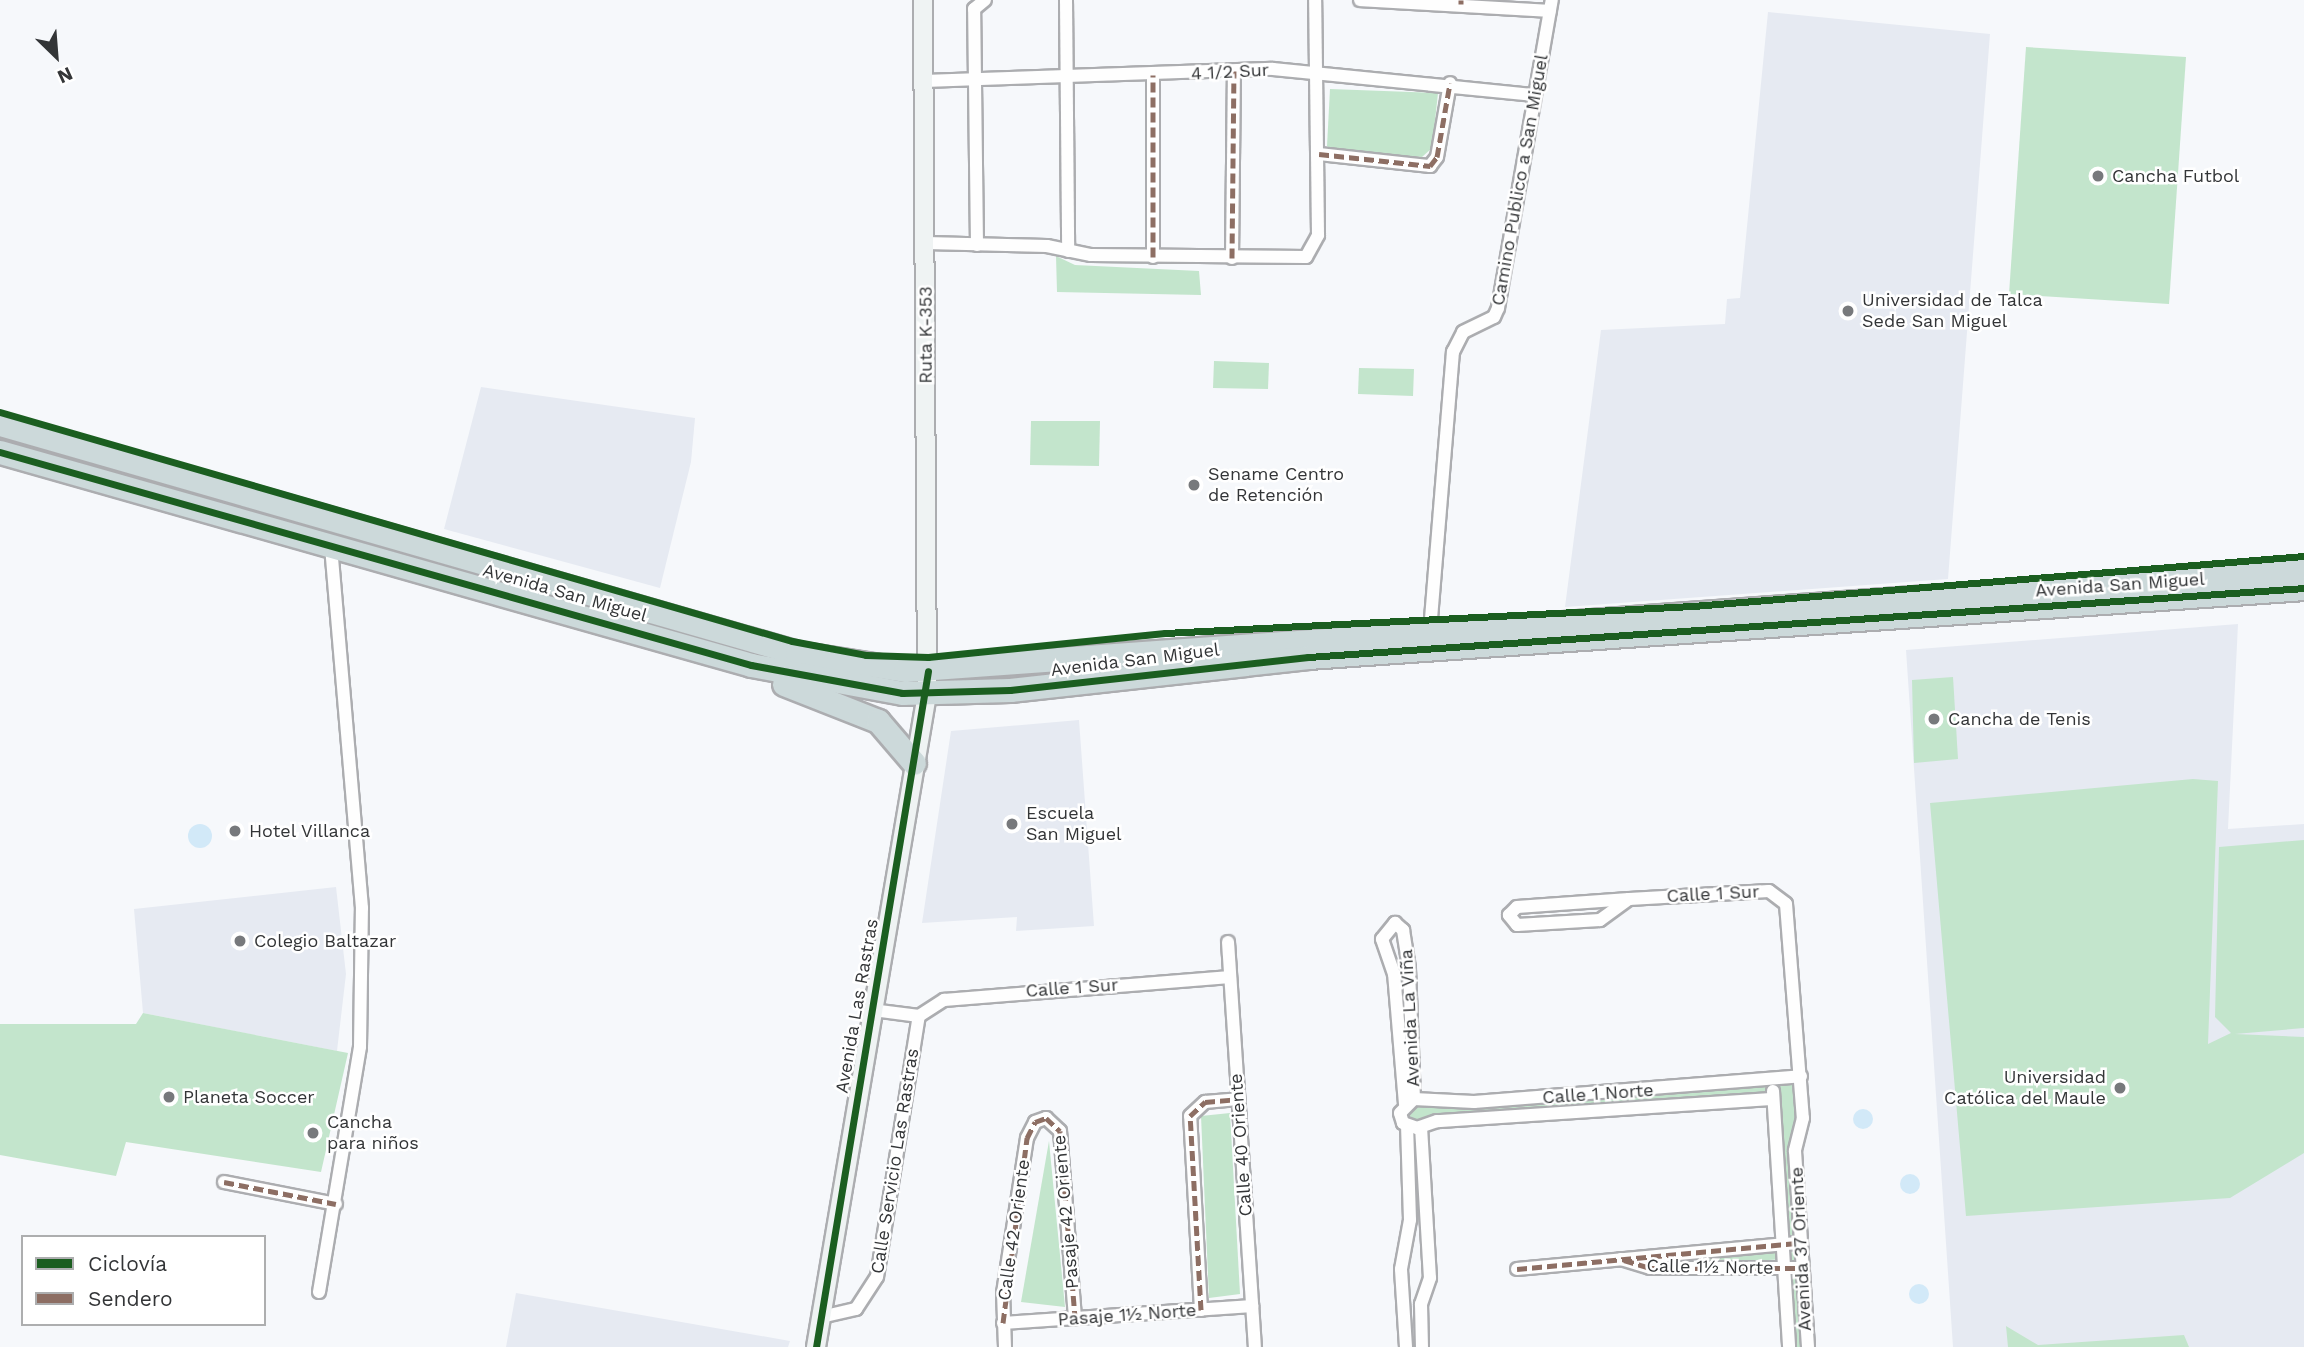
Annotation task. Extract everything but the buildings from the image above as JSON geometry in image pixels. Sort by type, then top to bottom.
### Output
[{"type":"highway","name":"Avenida San Miguel","points":[[0,424],[797,653],[928,682],[1430,631],[2304,570]]},
{"type":"highway","name":"Avenida San Miguel","points":[[0,452],[331,548],[503,591],[751,665],[831,683],[928,682],[2304,588]]},
{"type":"highway","points":[[321,518],[331,548]]},
{"type":"highway","points":[[751,665],[878,721],[914,763]]},
{"type":"street","name":"Ruta K-353","points":[[923,0],[928,682]]},
{"type":"street","points":[[977,245],[974,9],[985,0]]},
{"type":"street","points":[[1066,0],[1068,251]]},
{"type":"street","points":[[926,243],[1153,257],[1294,260],[1311,253],[1318,235],[1319,154],[1319,75],[1314,0]]},
{"type":"street","points":[[1360,0],[1551,5]]},
{"type":"street","name":"Camino Publico a San Miguel","points":[[1430,631],[1453,352],[1462,332],[1496,313],[1551,5]]},
{"type":"street","name":"4 1/2 Sur","points":[[924,81],[1234,71],[1450,83],[1535,95]]},
{"type":"street","points":[[1232,258],[1234,71]]},
{"type":"street","points":[[1153,75],[1153,257]]},
{"type":"street","points":[[1319,154],[1430,166],[1450,83]]},
{"type":"street","points":[[319,1292],[336,1204],[360,1047],[362,908],[331,548]]},
{"type":"street","name":"Avenida Las Rastras","points":[[816,1347],[928,682]]},
{"type":"street","name":"Calle 1 Sur","points":[[1629,899],[1600,920],[1517,925],[1509,915],[1517,907],[1629,899],[1769,891],[1788,911]]},
{"type":"street","name":"Avenida 37 Oriente","points":[[1788,911],[1804,1118],[1795,1151],[1797,1243],[1808,1347]]},
{"type":"street","name":"Avenida La Viña","points":[[1395,923],[1403,930],[1409,969],[1413,1101],[1394,974],[1382,939],[1395,923]]},
{"type":"street","name":"Calle 40 Oriente","points":[[1228,942],[1255,1347]]},
{"type":"street","name":"Calle 1 Sur","points":[[919,1016],[929,1005],[956,999],[1230,976]]},
{"type":"street","points":[[873,1010],[919,1016]]},
{"type":"street","name":"Calle Servicio Las Rastras","points":[[821,1317],[856,1309],[874,1287],[919,1016]]},
{"type":"street","points":[[1777,1082],[1801,1076]]},
{"type":"street","name":"Avenida 37 Oriente","points":[[1777,1082],[1771,1099],[1782,1244],[1781,1268],[1789,1347]]},
{"type":"street","name":"Calle 1 Norte","points":[[1413,1101],[1777,1082]]},
{"type":"street","points":[[1201,1310],[1190,1116],[1205,1102],[1238,1099]]},
{"type":"street","name":"Calle 1 Norte","points":[[1407,1126],[1771,1099]]},
{"type":"street","points":[[1406,1347],[1401,1269],[1410,1220],[1407,1126],[1400,1113],[1413,1101],[1428,1108],[1423,1126],[1430,1278],[1421,1304],[1422,1347]]},
{"type":"street","name":"Pasaje 42 Oriente","points":[[1041,1119],[1050,1119],[1060,1131],[1075,1318]]},
{"type":"street","name":"Calle 42 Oriente","points":[[1005,1347],[1003,1323],[1027,1138],[1041,1119]]},
{"type":"street","name":"Avenida 37 Oriente","points":[[1776,1154],[1795,1151]]},
{"type":"street","points":[[224,1182],[336,1204]]},
{"type":"street","name":"Calle 1½ Norte","points":[[1517,1269],[1797,1243]]},
{"type":"street","name":"Calle 1½ Norte","points":[[1621,1259],[1650,1268],[1801,1268]]},
{"type":"street","name":"Pasaje 1½ Norte","points":[[1003,1323],[1252,1306]]},
{"type":"shaded area","name":"Universidad de Talca Sede San Miguel","points":[[1768,12],[1990,34],[1948,579],[1565,607],[1601,330],[1725,324],[1727,299],[1740,298]]},
{"type":"shaded area","points":[[481,387],[695,418],[691,462],[660,588],[444,529]]},
{"type":"shaded area","name":"Universidad Católica del Maule","points":[[2238,624],[2228,829],[2304,824],[2304,1347],[1953,1347],[1906,650]]},
{"type":"shaded area","name":"Escuela San Miguel","points":[[1079,720],[1094,926],[1016,931],[1017,917],[922,923],[951,731]]},
{"type":"shaded area","name":"Colegio Baltazar","points":[[336,887],[346,974],[337,1051],[143,1013],[134,909]]},
{"type":"shaded area","points":[[516,1293],[790,1341],[788,1347],[506,1347]]},
{"type":"green space","name":"Cancha Futbol","points":[[2026,47],[2186,57],[2169,304],[2009,294]]},
{"type":"green space","points":[[1330,89],[1438,93],[1432,148],[1422,157],[1333,151],[1327,146]]},
{"type":"green space","points":[[1056,256],[1075,265],[1199,271],[1201,295],[1057,292]]},
{"type":"green space","points":[[1214,361],[1269,363],[1268,389],[1213,388]]},
{"type":"green space","points":[[1359,368],[1414,369],[1413,396],[1358,394]]},
{"type":"green space","points":[[1031,421],[1100,421],[1099,466],[1030,465]]},
{"type":"green space","name":"Cancha de Tenis","points":[[1953,677],[1958,759],[1914,763],[1912,680]]},
{"type":"green space","points":[[2193,779],[2218,781],[2208,1044],[2231,1033],[2215,1017],[2219,847],[2304,840],[2304,1028],[2235,1034],[2304,1037],[2304,1153],[2230,1198],[1966,1216],[1930,803]]},
{"type":"green space","name":"Planeta Soccer","points":[[143,1013],[348,1053],[321,1172],[126,1142],[116,1176],[0,1155],[0,1024],[136,1024]]},
{"type":"green space","points":[[1801,1076],[1796,1138],[1808,1347],[1790,1347],[1783,1259],[1650,1268],[1621,1259],[1782,1244],[1770,1099],[1412,1128],[1401,1108]]},
{"type":"green space","points":[[1230,1113],[1240,1294],[1209,1298],[1201,1116]]},
{"type":"green space","points":[[1049,1141],[1065,1307],[1021,1302]]},
{"type":"green space","points":[[2006,1326],[2038,1345],[2184,1335],[2189,1347],[2008,1347]]},
{"type":"water","points":[[200,824],[211,831],[212,836],[205,847],[200,848],[189,841],[188,836],[195,825]]},
{"type":"water","points":[[1859,1109],[1867,1109],[1873,1119],[1867,1129],[1859,1129],[1853,1123],[1853,1115]]},
{"type":"water","points":[[1910,1174],[1917,1177],[1920,1184],[1917,1191],[1910,1194],[1903,1191],[1900,1184],[1903,1177]]},
{"type":"water","points":[[1919,1284],[1926,1287],[1929,1294],[1926,1301],[1919,1304],[1912,1301],[1909,1294],[1912,1287]]},
{"type":"marked path","points":[[1232,258],[1234,71]]},
{"type":"marked path","points":[[1153,75],[1153,257]]},
{"type":"marked path","points":[[1319,154],[1430,166],[1437,157],[1450,83]]},
{"type":"marked path","points":[[1201,1310],[1190,1116],[1205,1102],[1238,1099]]},
{"type":"marked path","points":[[1003,1323],[1027,1138],[1035,1122],[1046,1118],[1060,1131],[1075,1318]]},
{"type":"marked path","points":[[224,1182],[336,1204]]},
{"type":"marked path","points":[[1517,1269],[1797,1243]]},
{"type":"marked path","points":[[1624,1260],[1650,1268],[1801,1268]]},
{"type":"cycle path","points":[[0,412],[792,641],[866,655],[928,657],[1165,633],[1693,606],[2304,556]]},
{"type":"cycle path","points":[[0,452],[751,665],[902,693],[1010,690],[1308,657],[2304,588]]},
{"type":"cycle path","points":[[816,1347],[928,671]]},
{"type":"place","name":"Cancha Futbol","points":[[2098,176]]},
{"type":"place","name":"Universidad de Talca Sede San Miguel","points":[[1848,311]]},
{"type":"place","name":"Sename Centro de Retención","points":[[1194,485]]},
{"type":"place","name":"Cancha de Tenis","points":[[1934,719]]},
{"type":"place","name":"Escuela San Miguel","points":[[1012,824]]},
{"type":"place","name":"Hotel Villanca","points":[[235,831]]},
{"type":"place","name":"Colegio Baltazar","points":[[240,941]]},
{"type":"place","name":"Universidad Católica del Maule","points":[[2120,1088]]},
{"type":"place","name":"Planeta Soccer","points":[[169,1097]]},
{"type":"place","name":"Cancha para niños","points":[[313,1133]]}]
